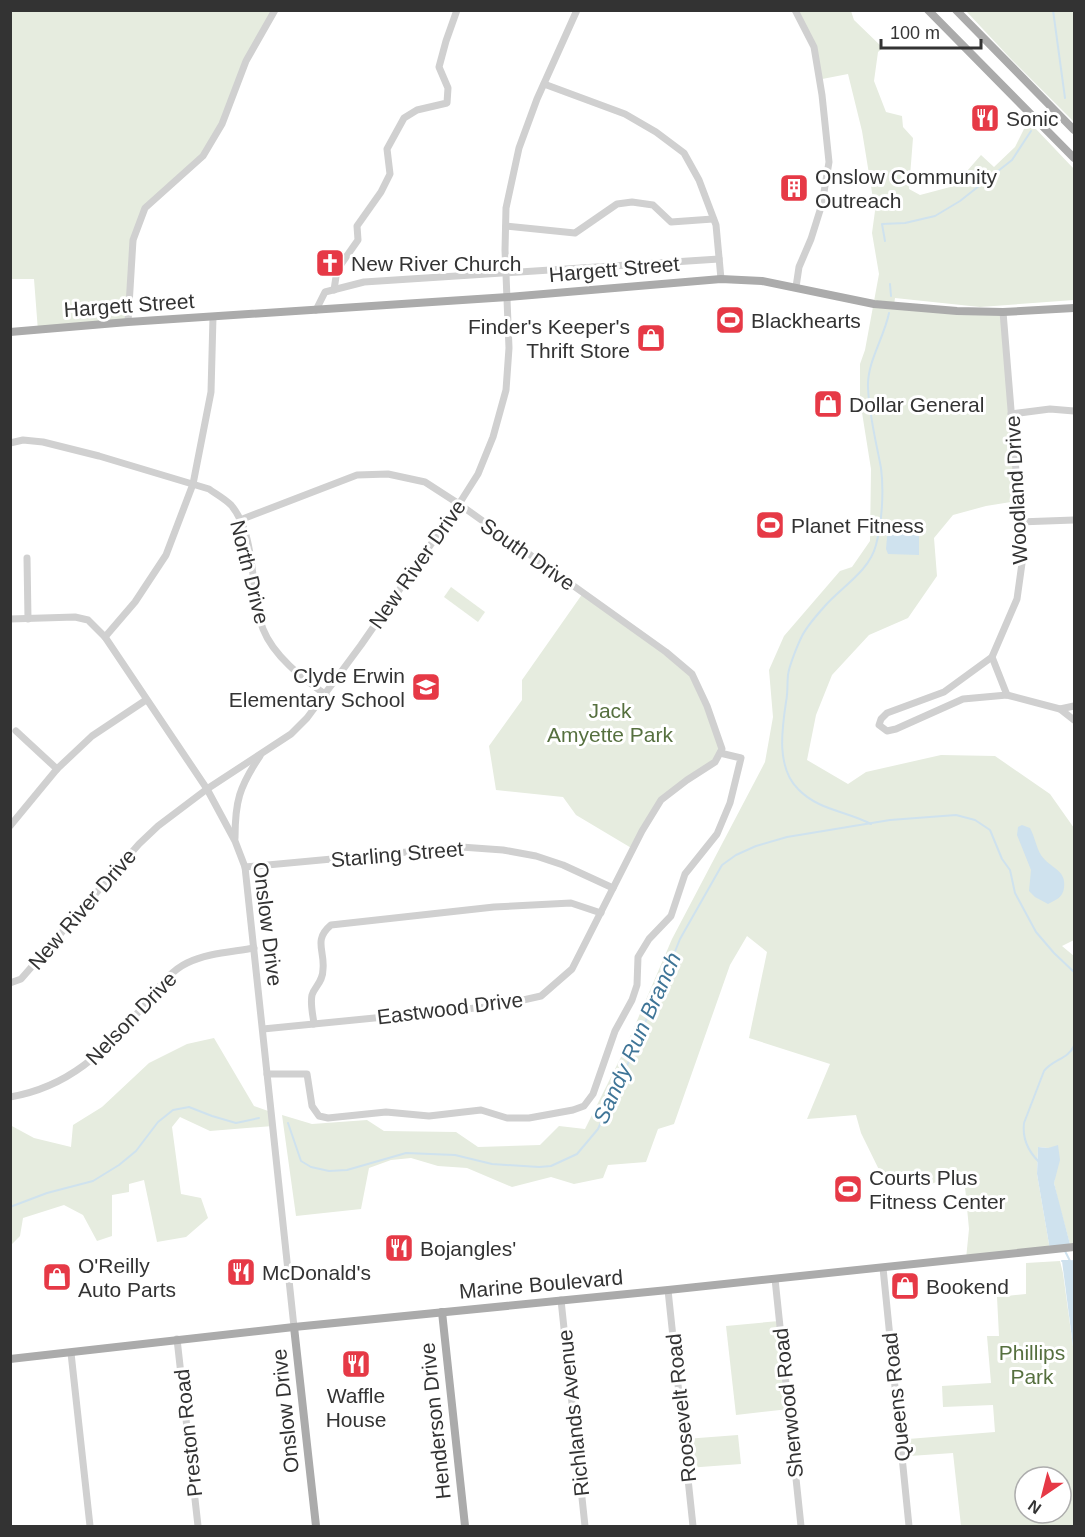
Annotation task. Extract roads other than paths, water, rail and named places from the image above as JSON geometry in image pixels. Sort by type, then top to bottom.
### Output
[{"type":"main road","points":[[928,10],[1074,158]]},
{"type":"main road","points":[[956,10],[1074,130]]},
{"type":"main road","name":"Hargett Street","points":[[10,332],[508,297],[721,279],[762,281],[874,304],[957,311],[1004,312],[1074,308]]},
{"type":"main road","name":"Marine Boulevard","points":[[10,1359],[294,1327],[1074,1247]]},
{"type":"main road","name":"Henderson Drive","points":[[442,1312],[465,1527]]},
{"type":"main road","name":"Onslow Drive","points":[[294,1327],[316,1527]]},
{"type":"street","points":[[128,322],[133,240],[145,208],[203,156],[222,124],[246,61],[275,10]]},
{"type":"street","points":[[334,290],[337,270],[358,240],[357,226],[381,192],[390,174],[387,149],[404,118],[417,110],[447,104],[448,88],[440,67],[457,10]]},
{"type":"street","name":"New River Drive","points":[[10,983],[21,979],[139,844],[158,826],[207,789],[291,734],[307,718],[326,695],[478,474],[494,437],[503,403],[509,348],[506,208],[519,148],[577,10]]},
{"type":"street","points":[[795,10],[814,47],[829,162],[822,204],[799,267],[796,287]]},
{"type":"street","points":[[544,84],[625,114],[656,132],[684,153],[699,180],[714,219],[721,279]]},
{"type":"street","points":[[506,226],[575,233],[617,204],[632,202],[653,205],[671,222],[714,219]]},
{"type":"street","points":[[316,310],[325,292],[364,282],[719,259]]},
{"type":"street","name":"Woodland Drive","points":[[992,657],[1017,599],[1023,556],[1004,312]]},
{"type":"street","points":[[105,637],[135,602],[166,555],[193,484],[211,392],[213,317]]},
{"type":"street","points":[[1011,414],[1050,409],[1074,411]]},
{"type":"street","points":[[10,443],[23,440],[43,442],[193,484]]},
{"type":"street","name":"South Drive","points":[[240,520],[357,475],[388,474],[425,482],[666,652],[692,674],[707,706],[721,751]]},
{"type":"street","name":"North Drive","points":[[193,484],[209,489],[231,505],[240,520],[253,570],[263,629],[292,670],[326,695]]},
{"type":"street","points":[[1019,522],[1074,520]]},
{"type":"street","points":[[27,558],[28,619]]},
{"type":"street","name":"Onslow Drive","points":[[10,619],[75,617],[88,620],[105,637],[207,789],[236,841],[246,867],[294,1327]]},
{"type":"street","points":[[1007,695],[992,657],[944,692],[886,713],[879,725],[887,731],[896,729],[963,699],[1007,695],[1060,709],[1074,720]]},
{"type":"street","points":[[10,826],[57,769],[92,736],[147,700]]},
{"type":"street","points":[[1060,709],[1074,706]]},
{"type":"street","points":[[16,731],[57,769]]},
{"type":"street","points":[[267,1074],[307,1074],[312,1106],[319,1116],[327,1118],[386,1112],[429,1116],[481,1110],[507,1118],[529,1118],[584,1106],[593,1094],[615,1031],[632,1000],[637,985],[638,957],[649,939],[670,916],[685,874],[717,834],[730,803],[741,758],[721,751]]},
{"type":"street","name":"Eastwood Drive","points":[[263,1029],[496,1006],[541,996],[572,969],[642,831],[661,800],[716,762],[721,751]]},
{"type":"street","points":[[236,841],[235,815],[238,795],[262,753]]},
{"type":"street","name":"Starling Street","points":[[246,867],[461,847],[503,850],[536,856],[563,865],[614,888]]},
{"type":"street","points":[[314,1024],[311,1007],[312,994],[320,984],[324,969],[320,943],[323,932],[331,925],[494,907],[571,903],[601,913]]},
{"type":"street","name":"Nelson Drive","points":[[10,1097],[31,1094],[58,1082],[96,1058],[166,979],[184,964],[200,957],[254,948]]},
{"type":"street","name":"Queens Road","points":[[883,1268],[909,1527]]},
{"type":"street","name":"Sherwood Road","points":[[775,1279],[801,1527]]},
{"type":"street","name":"Roosevelt Road","points":[[668,1290],[693,1527]]},
{"type":"street","name":"Richlands Avenue","points":[[561,1300],[585,1527]]},
{"type":"street","name":"Preston Road","points":[[177,1340],[198,1527]]},
{"type":"street","points":[[70,1353],[90,1527]]},
{"type":"water","points":[[919,525],[919,555],[888,554],[886,549],[888,526]]},
{"type":"water","points":[[1022,825],[1030,828],[1041,855],[1063,877],[1064,888],[1061,896],[1048,904],[1029,891],[1031,870],[1017,835],[1018,827]]},
{"type":"water","points":[[1058,1145],[1060,1160],[1054,1183],[1071,1248],[1050,1250],[1037,1174],[1038,1147],[1048,1148]]},
{"type":"water","points":[[1074,1260],[1074,1354],[1062,1261]]},
{"type":"waterway","points":[[1053,10],[1065,98]]},
{"type":"waterway","points":[[885,241],[882,224],[905,223],[935,216],[960,201],[1012,160],[1031,131]]},
{"type":"waterway","points":[[890,284],[891,296]]},
{"type":"waterway","points":[[871,824],[823,806],[798,789],[786,770],[782,736],[789,671],[802,636],[824,607],[861,571],[876,545],[881,517],[882,477],[870,408],[868,378],[889,313]]},
{"type":"waterway","name":"Sandy Run Branch","points":[[288,1123],[301,1161],[311,1167],[329,1171],[347,1170],[406,1153],[455,1155],[492,1164],[539,1167],[551,1166],[577,1154],[598,1129],[641,1035],[680,939],[722,865],[736,855],[756,846],[787,837],[890,820],[956,815],[975,820],[990,830],[1002,859],[1010,870],[1015,893],[1036,932],[1074,972]]},
{"type":"waterway","points":[[1039,1162],[1027,1144],[1024,1123],[1044,1071],[1068,1054],[1074,1046]]},
{"type":"waterway","name":"Sandy Run Branch","points":[[10,1207],[47,1193],[93,1181],[136,1151],[158,1122],[173,1110],[189,1107],[236,1123],[259,1118]]},
{"type":"waterway","points":[[1062,1261],[1070,1261],[1064,1249]]},
{"type":"place","name":"Sonic","points":[[985,118]]},
{"type":"place","name":"Onslow Community Outreach","points":[[794,188]]},
{"type":"place","name":"New River Church","points":[[330,263]]},
{"type":"place","name":"Blackhearts","points":[[730,320]]},
{"type":"place","name":"Finder's Keeper's Thrift Store","points":[[651,338]]},
{"type":"place","name":"Dollar General","points":[[828,404]]},
{"type":"place","name":"Planet Fitness","points":[[770,525]]},
{"type":"place","name":"Clyde Erwin Elementary School","points":[[426,687]]},
{"type":"place","name":"Courts Plus Fitness Center","points":[[848,1189]]},
{"type":"place","name":"Bojangles'","points":[[399,1248]]},
{"type":"place","name":"McDonald's","points":[[241,1272]]},
{"type":"place","name":"O'Reilly Auto Parts","points":[[57,1277]]},
{"type":"place","name":"Bookend","points":[[905,1286]]},
{"type":"place","name":"Waffle House","points":[[356,1364]]},
{"type":"park label","name":"Jack Amyette Park","points":[[610,722]]},
{"type":"park label","name":"Phillips Park","points":[[1032,1364]]}]
